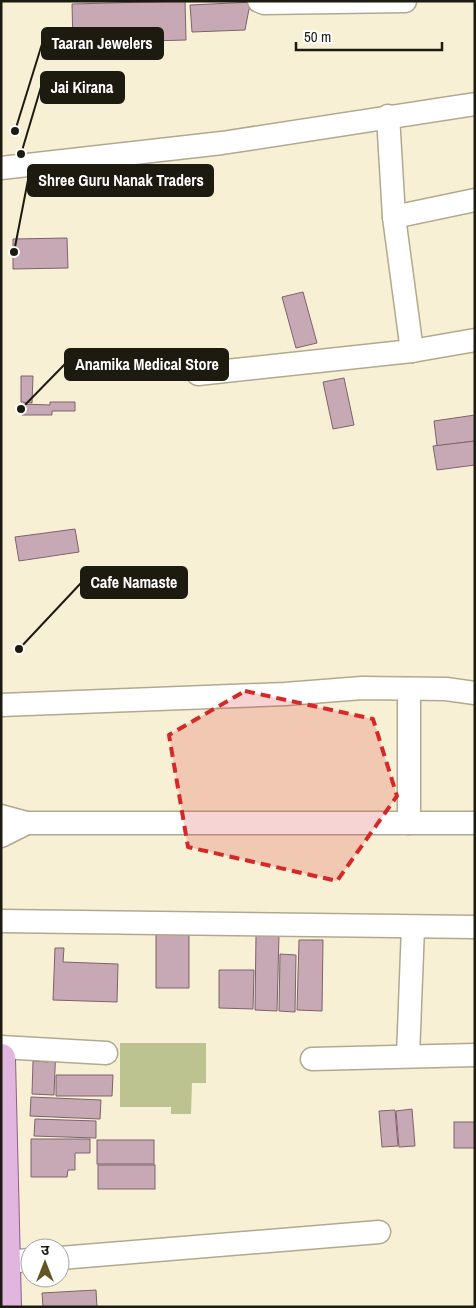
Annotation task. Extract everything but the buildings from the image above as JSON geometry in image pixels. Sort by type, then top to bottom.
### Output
[{"type":"main road","points":[[1,1058],[3,1211],[18,1261],[7,1307]]},
{"type":"street","points":[[259,1],[264,3],[405,1]]},
{"type":"street","points":[[1,168],[222,143],[475,104]]},
{"type":"street","points":[[388,116],[394,217],[412,351]]},
{"type":"street","points":[[394,217],[475,200]]},
{"type":"street","points":[[198,374],[412,351],[475,340]]},
{"type":"street","points":[[1,705],[285,694],[362,688],[475,693]]},
{"type":"street","points":[[409,689],[409,823]]},
{"type":"street","points":[[1,816],[27,823],[475,823]]},
{"type":"street","points":[[1,836],[27,823]]},
{"type":"street","points":[[1,921],[475,927]]},
{"type":"street","points":[[408,1056],[413,926]]},
{"type":"street","points":[[1,1047],[106,1053]]},
{"type":"street","points":[[312,1059],[475,1055]]},
{"type":"street","points":[[70,1257],[379,1232]]},
{"type":"highlighted area","points":[[245,691],[373,719],[397,796],[337,881],[188,847],[169,735]]},
{"type":"green space","points":[[120,1043],[206,1043],[206,1083],[192,1083],[191,1114],[171,1114],[171,1107],[120,1107]]},
{"type":"place","name":"Taaran Jewelers","points":[[15,131]]},
{"type":"place","name":"Jai Kirana","points":[[21,154]]},
{"type":"place","name":"Shree Guru Nanak Traders","points":[[14,252]]},
{"type":"place","name":"Anamika Medical Store","points":[[21,409]]},
{"type":"place","name":"Cafe Namaste","points":[[19,649]]}]
